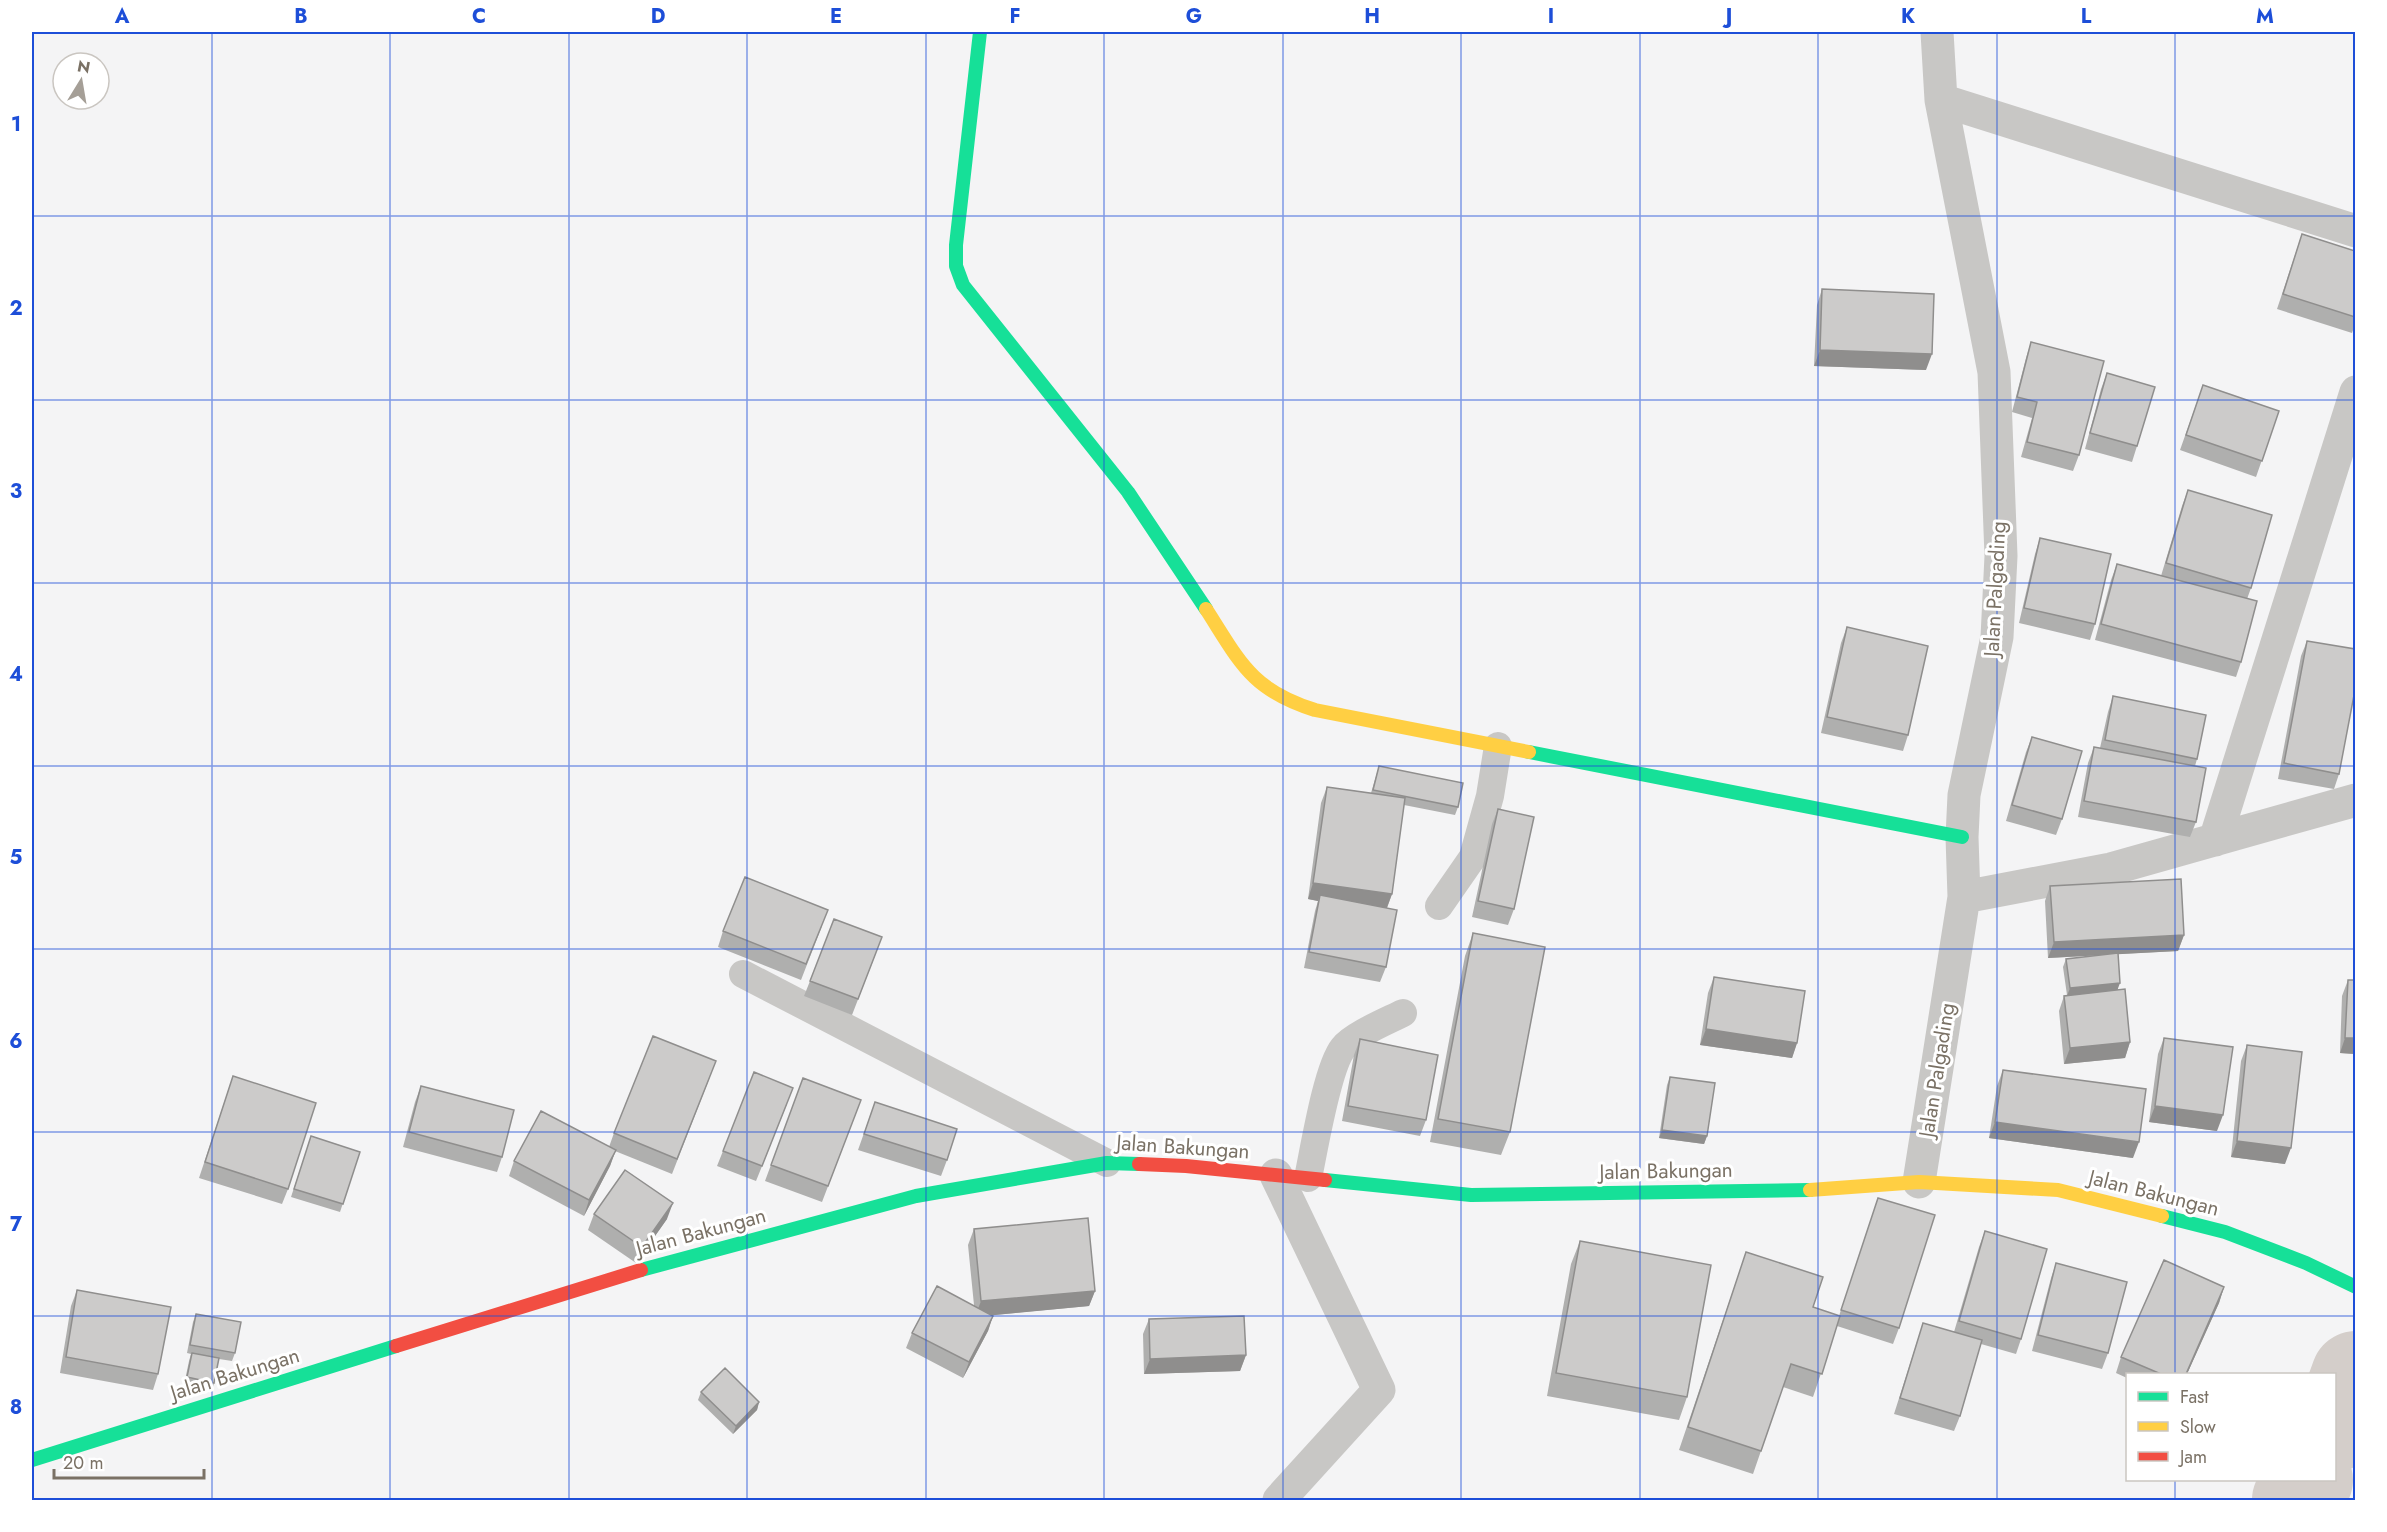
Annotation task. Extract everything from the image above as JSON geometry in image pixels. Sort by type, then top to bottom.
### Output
[{"type":"main road","points":[[980,32],[956,245],[956,266],[963,285],[1128,492],[1246,670],[1263,688],[1287,702],[1315,710],[1962,837]]},
{"type":"main road","name":"Jalan Bakungan","points":[[32,1460],[629,1272],[916,1197],[1107,1163],[1186,1166],[1471,1194],[1813,1190],[1919,1182],[2058,1190],[2225,1232],[2306,1263],[2355,1287]]},
{"type":"street","name":"Jalan Palgading","points":[[1919,1182],[1964,897],[1962,837],[1964,795],[1996,637],[2001,556],[1994,372],[1941,99],[1937,32]]},
{"type":"street","points":[[1941,99],[2355,231]]},
{"type":"street","points":[[2215,840],[2355,392]]},
{"type":"street","points":[[1964,897],[2111,869],[2355,800]]},
{"type":"street","points":[[1276,1175],[1379,1390],[1279,1500]]},
{"type":"lane","points":[[1438,906],[1473,857],[1490,796],[1498,746]]},
{"type":"lane","points":[[742,974],[1107,1163]]},
{"type":"lane","points":[[1308,1178],[1331,1072],[1343,1048],[1371,1029],[1402,1013]]},
{"type":"building","points":[[2302,234],[2355,251],[2355,317],[2283,294]]},
{"type":"building","points":[[1822,289],[1934,294],[1932,354],[1820,350]]},
{"type":"building","points":[[2031,342],[2104,361],[2079,455],[2027,442],[2037,402],[2017,397]]},
{"type":"building","points":[[2107,373],[2155,387],[2137,446],[2090,433]]},
{"type":"building","points":[[2203,385],[2279,411],[2262,461],[2186,435]]},
{"type":"building","points":[[2188,490],[2272,515],[2251,588],[2166,563]]},
{"type":"building","points":[[2040,538],[2111,554],[2095,624],[2024,608]]},
{"type":"building","points":[[2117,564],[2257,601],[2241,662],[2101,624]]},
{"type":"building","points":[[1847,627],[1928,646],[1908,735],[1827,717]]},
{"type":"building","points":[[2307,641],[2355,649],[2355,690],[2339,774],[2284,763]]},
{"type":"building","points":[[2113,696],[2206,715],[2197,759],[2105,740]]},
{"type":"building","points":[[2032,737],[2082,751],[2062,819],[2012,805]]},
{"type":"building","points":[[2094,747],[2206,768],[2196,822],[2084,801]]},
{"type":"building","points":[[1379,766],[1463,783],[1458,807],[1373,790]]},
{"type":"building","points":[[1327,787],[1405,798],[1392,894],[1313,883]]},
{"type":"building","points":[[1498,809],[1534,817],[1514,909],[1478,901]]},
{"type":"building","points":[[745,877],[828,910],[806,964],[723,931]]},
{"type":"building","points":[[2181,879],[2184,935],[2054,942],[2050,886]]},
{"type":"building","points":[[1320,895],[1397,910],[1386,967],[1309,952]]},
{"type":"building","points":[[834,919],[882,937],[858,999],[810,981]]},
{"type":"building","points":[[1473,933],[1545,947],[1510,1132],[1438,1119]]},
{"type":"building","points":[[2118,953],[2120,983],[2070,988],[2066,959]]},
{"type":"building","points":[[1714,977],[1805,991],[1797,1043],[1706,1029]]},
{"type":"building","points":[[2348,980],[2355,980],[2355,1038],[2345,1038]]},
{"type":"building","points":[[2125,989],[2130,1042],[2070,1048],[2064,996]]},
{"type":"building","points":[[653,1036],[716,1061],[677,1159],[614,1133]]},
{"type":"building","points":[[2164,1038],[2233,1047],[2223,1115],[2155,1106]]},
{"type":"building","points":[[1360,1039],[1438,1055],[1426,1120],[1348,1106]]},
{"type":"building","points":[[2247,1045],[2302,1052],[2291,1148],[2237,1141]]},
{"type":"building","points":[[2003,1070],[2146,1089],[2139,1142],[1995,1122]]},
{"type":"building","points":[[754,1072],[793,1088],[762,1166],[723,1151]]},
{"type":"building","points":[[233,1076],[316,1103],[288,1189],[205,1162]]},
{"type":"building","points":[[1670,1077],[1715,1083],[1707,1136],[1662,1130]]},
{"type":"building","points":[[803,1078],[861,1100],[828,1186],[771,1165]]},
{"type":"building","points":[[421,1086],[514,1110],[502,1157],[409,1132]]},
{"type":"building","points":[[875,1102],[957,1129],[947,1160],[864,1134]]},
{"type":"building","points":[[541,1111],[616,1150],[589,1200],[514,1161]]},
{"type":"building","points":[[311,1136],[360,1152],[343,1204],[294,1189]]},
{"type":"building","points":[[625,1170],[673,1203],[642,1247],[594,1214]]},
{"type":"building","points":[[1878,1198],[1935,1215],[1899,1328],[1841,1310]]},
{"type":"building","points":[[1088,1218],[1095,1291],[981,1301],[974,1229]]},
{"type":"building","points":[[1985,1231],[2047,1249],[2021,1339],[1959,1321]]},
{"type":"building","points":[[1580,1241],[1711,1265],[1687,1397],[1556,1373]]},
{"type":"building","points":[[1746,1252],[1823,1277],[1813,1307],[1840,1316],[1822,1374],[1791,1364],[1761,1451],[1688,1427]]},
{"type":"building","points":[[2164,1260],[2224,1287],[2186,1373],[2159,1373],[2121,1357]]},
{"type":"building","points":[[2056,1263],[2127,1282],[2108,1353],[2038,1335]]},
{"type":"building","points":[[937,1286],[993,1316],[969,1362],[912,1333]]},
{"type":"building","points":[[77,1290],[171,1307],[158,1374],[66,1357]]},
{"type":"building","points":[[196,1314],[241,1322],[235,1353],[190,1345]]},
{"type":"building","points":[[1244,1316],[1246,1355],[1150,1359],[1149,1319]]},
{"type":"building","points":[[1923,1323],[1982,1340],[1960,1416],[1900,1398]]},
{"type":"building","points":[[192,1353],[219,1358],[214,1383],[187,1377]]},
{"type":"building","points":[[725,1368],[759,1402],[736,1426],[701,1392]]},
{"type":"waterway","points":[[2336,1423],[2356,1376]]},
{"type":"waterway","points":[[2297,1500],[2307,1481]]},
{"type":"traffic: fast","points":[[980,32],[956,245],[956,266],[963,285],[1128,492],[1206,609]]},
{"type":"traffic: fast","points":[[1529,752],[1962,837]]},
{"type":"traffic: fast","points":[[641,1270],[916,1196],[1107,1163],[1139,1164]]},
{"type":"traffic: fast","points":[[1325,1180],[1471,1195],[1810,1190]]},
{"type":"traffic: fast","points":[[2162,1216],[2225,1232],[2306,1263],[2356,1287]]},
{"type":"traffic: fast","points":[[32,1460],[396,1346]]},
{"type":"traffic: slow","points":[[1206,609],[1249,672],[1261,683],[1293,702],[1315,710],[1529,752]]},
{"type":"traffic: slow","points":[[1810,1190],[1919,1182],[2058,1190],[2162,1216]]},
{"type":"traffic: jam","points":[[1139,1164],[1186,1166],[1325,1180]]},
{"type":"traffic: jam","points":[[396,1346],[641,1270]]}]
